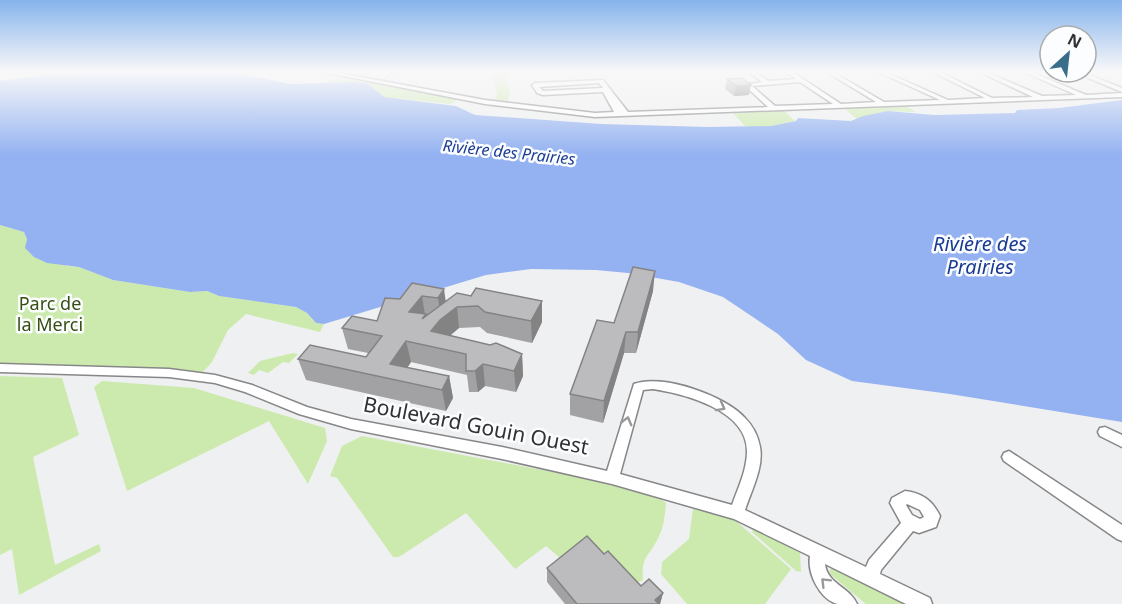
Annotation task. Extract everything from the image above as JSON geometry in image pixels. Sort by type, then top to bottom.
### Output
[{"type":"street","points":[[470,99],[553,112],[623,115],[983,99]]},
{"type":"street","points":[[611,99],[623,115]]},
{"type":"street","points":[[763,99],[773,108]]},
{"type":"street","points":[[830,99],[839,105]]},
{"type":"street","points":[[875,99],[881,103]]},
{"type":"street","name":"Boulevard Gouin Ouest","points":[[0,368],[169,374],[215,379],[248,388],[311,413],[351,424],[502,453],[612,478],[737,513],[924,604]]},
{"type":"street","points":[[612,478],[638,387],[647,385],[681,391],[727,409],[748,432],[754,452],[737,513]]},
{"type":"street","points":[[1105,432],[1122,442]]},
{"type":"street","points":[[1009,457],[1122,534]]},
{"type":"street","points":[[870,578],[876,565],[910,523]]},
{"type":"street","points":[[818,553],[816,565],[819,579],[849,604]]},
{"type":"green space","points":[[405,99],[458,99],[450,104]]},
{"type":"green space","points":[[495,99],[508,99],[507,104],[494,102]]},
{"type":"green space","points":[[899,102],[916,112],[888,111],[857,119],[841,106]]},
{"type":"green space","points":[[780,107],[795,121],[771,126],[745,126],[730,110]]},
{"type":"green space","name":"Parc de la Merci","points":[[0,225],[24,232],[27,239],[67,266],[79,267],[113,280],[190,292],[207,291],[219,296],[296,307],[307,313],[316,323],[324,324],[320,332],[246,314],[228,330],[212,362],[203,372],[79,365],[0,364]]},
{"type":"green space","points":[[293,353],[298,354],[289,363],[283,362],[268,373],[259,370],[254,375],[248,373],[260,361]]},
{"type":"green space","points":[[0,376],[62,378],[79,435],[33,457],[55,565],[99,544],[101,551],[19,595],[12,549],[0,555]]},
{"type":"green space","points":[[102,381],[194,388],[325,428],[327,441],[308,484],[269,421],[127,491],[94,387]]},
{"type":"green space","points":[[362,436],[569,475],[658,497],[666,503],[664,520],[656,543],[643,565],[643,580],[635,584],[566,563],[546,546],[515,569],[466,513],[399,557],[393,557],[337,478],[330,476],[342,446]]},
{"type":"green space","points":[[696,507],[736,521],[791,569],[765,604],[687,604],[661,574],[662,562],[689,539],[693,508]]},
{"type":"green space","points":[[753,529],[800,553],[801,572],[796,571],[752,532]]},
{"type":"green space","points":[[831,569],[905,604],[866,604],[831,575],[829,571]]},
{"type":"water","name":"Rivière des Prairies","points":[[0,99],[401,99],[456,106],[475,115],[601,124],[708,127],[771,126],[796,121],[798,118],[851,121],[888,111],[934,115],[1015,113],[1017,110],[1059,108],[1122,100],[1122,422],[950,394],[852,381],[806,360],[778,334],[723,297],[679,282],[628,273],[531,269],[486,275],[324,324],[316,323],[307,313],[296,307],[219,296],[207,291],[190,292],[113,280],[79,267],[47,263],[34,257],[25,248],[27,239],[24,232],[0,225]]},
{"type":"building","points":[[633,267],[655,271],[638,332],[626,332],[604,401],[570,394],[597,320],[614,323]]},
{"type":"building","points":[[412,283],[444,289],[438,298],[422,296],[409,312],[426,314],[422,319],[457,293],[471,296],[476,288],[542,301],[531,321],[485,312],[478,306],[457,307],[440,320],[431,331],[490,345],[496,343],[522,354],[514,371],[483,364],[475,371],[466,371],[466,354],[406,341],[390,364],[449,376],[442,390],[298,359],[310,345],[366,357],[382,336],[342,328],[352,316],[377,321],[385,298],[400,299]]},
{"type":"building","points":[[587,536],[604,554],[608,551],[641,586],[649,579],[663,593],[655,600],[659,604],[577,604],[547,568]]}]
